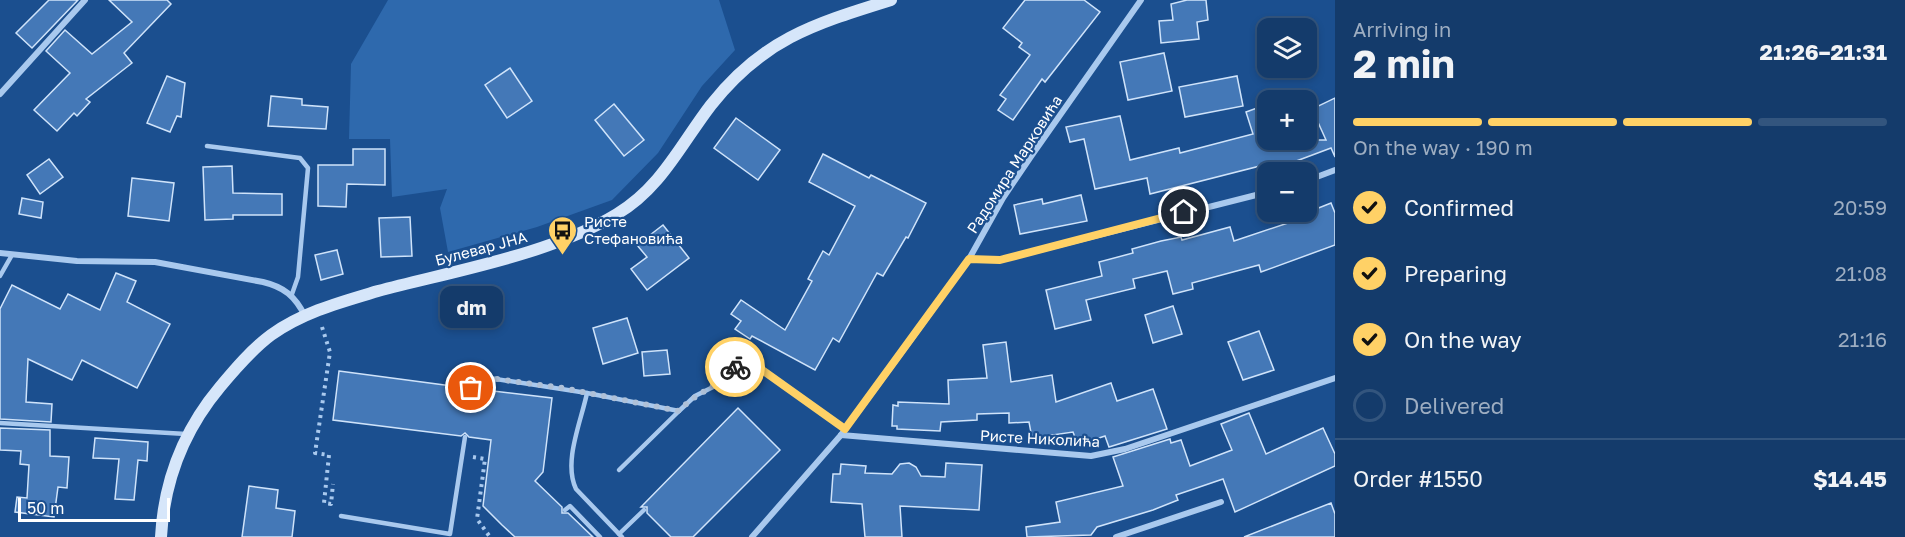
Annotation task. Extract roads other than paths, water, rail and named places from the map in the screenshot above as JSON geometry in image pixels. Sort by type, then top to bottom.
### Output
[{"type":"main road","name":"Булевар ЈНА","points":[[160,537],[169,482],[177,456],[188,435],[210,399],[258,346],[272,335],[305,316],[338,302],[554,243],[616,216],[647,192],[665,172],[711,106],[755,58],[802,30],[891,0]]},
{"type":"street","points":[[0,94],[85,0]]},
{"type":"street","name":"Радомира Марковића","points":[[752,537],[843,432],[969,259],[1003,198],[1032,154],[1141,0]]},
{"type":"street","points":[[1317,177],[1335,170]]},
{"type":"street","points":[[969,259],[1000,260],[1257,195]]},
{"type":"street","points":[[0,252],[76,261],[155,262],[263,282],[279,286],[292,294],[305,316]]},
{"type":"street","name":"Ристе Николића","points":[[843,432],[1097,455],[1125,449],[1335,378]]},
{"type":"street","points":[[1116,537],[1221,502]]},
{"type":"lane","points":[[207,146],[300,158],[305,162],[308,168],[298,277],[292,294]]},
{"type":"lane","points":[[0,276],[12,255]]},
{"type":"lane","points":[[738,352],[843,432]]},
{"type":"lane","points":[[619,470],[695,396],[723,382],[744,357]]},
{"type":"lane","points":[[471,388],[476,378],[483,377],[587,393],[679,411]]},
{"type":"lane","points":[[587,393],[572,464],[573,483],[620,536],[644,510]]},
{"type":"lane","points":[[0,423],[188,435]]},
{"type":"lane","points":[[341,516],[449,536],[465,437]]},
{"type":"lane","points":[[565,510],[570,506],[600,537]]},
{"type":"place","name":"Ристе Стефановића","points":[[563,256]]},
{"type":"place","name":"dm","points":[[471,388]]}]
